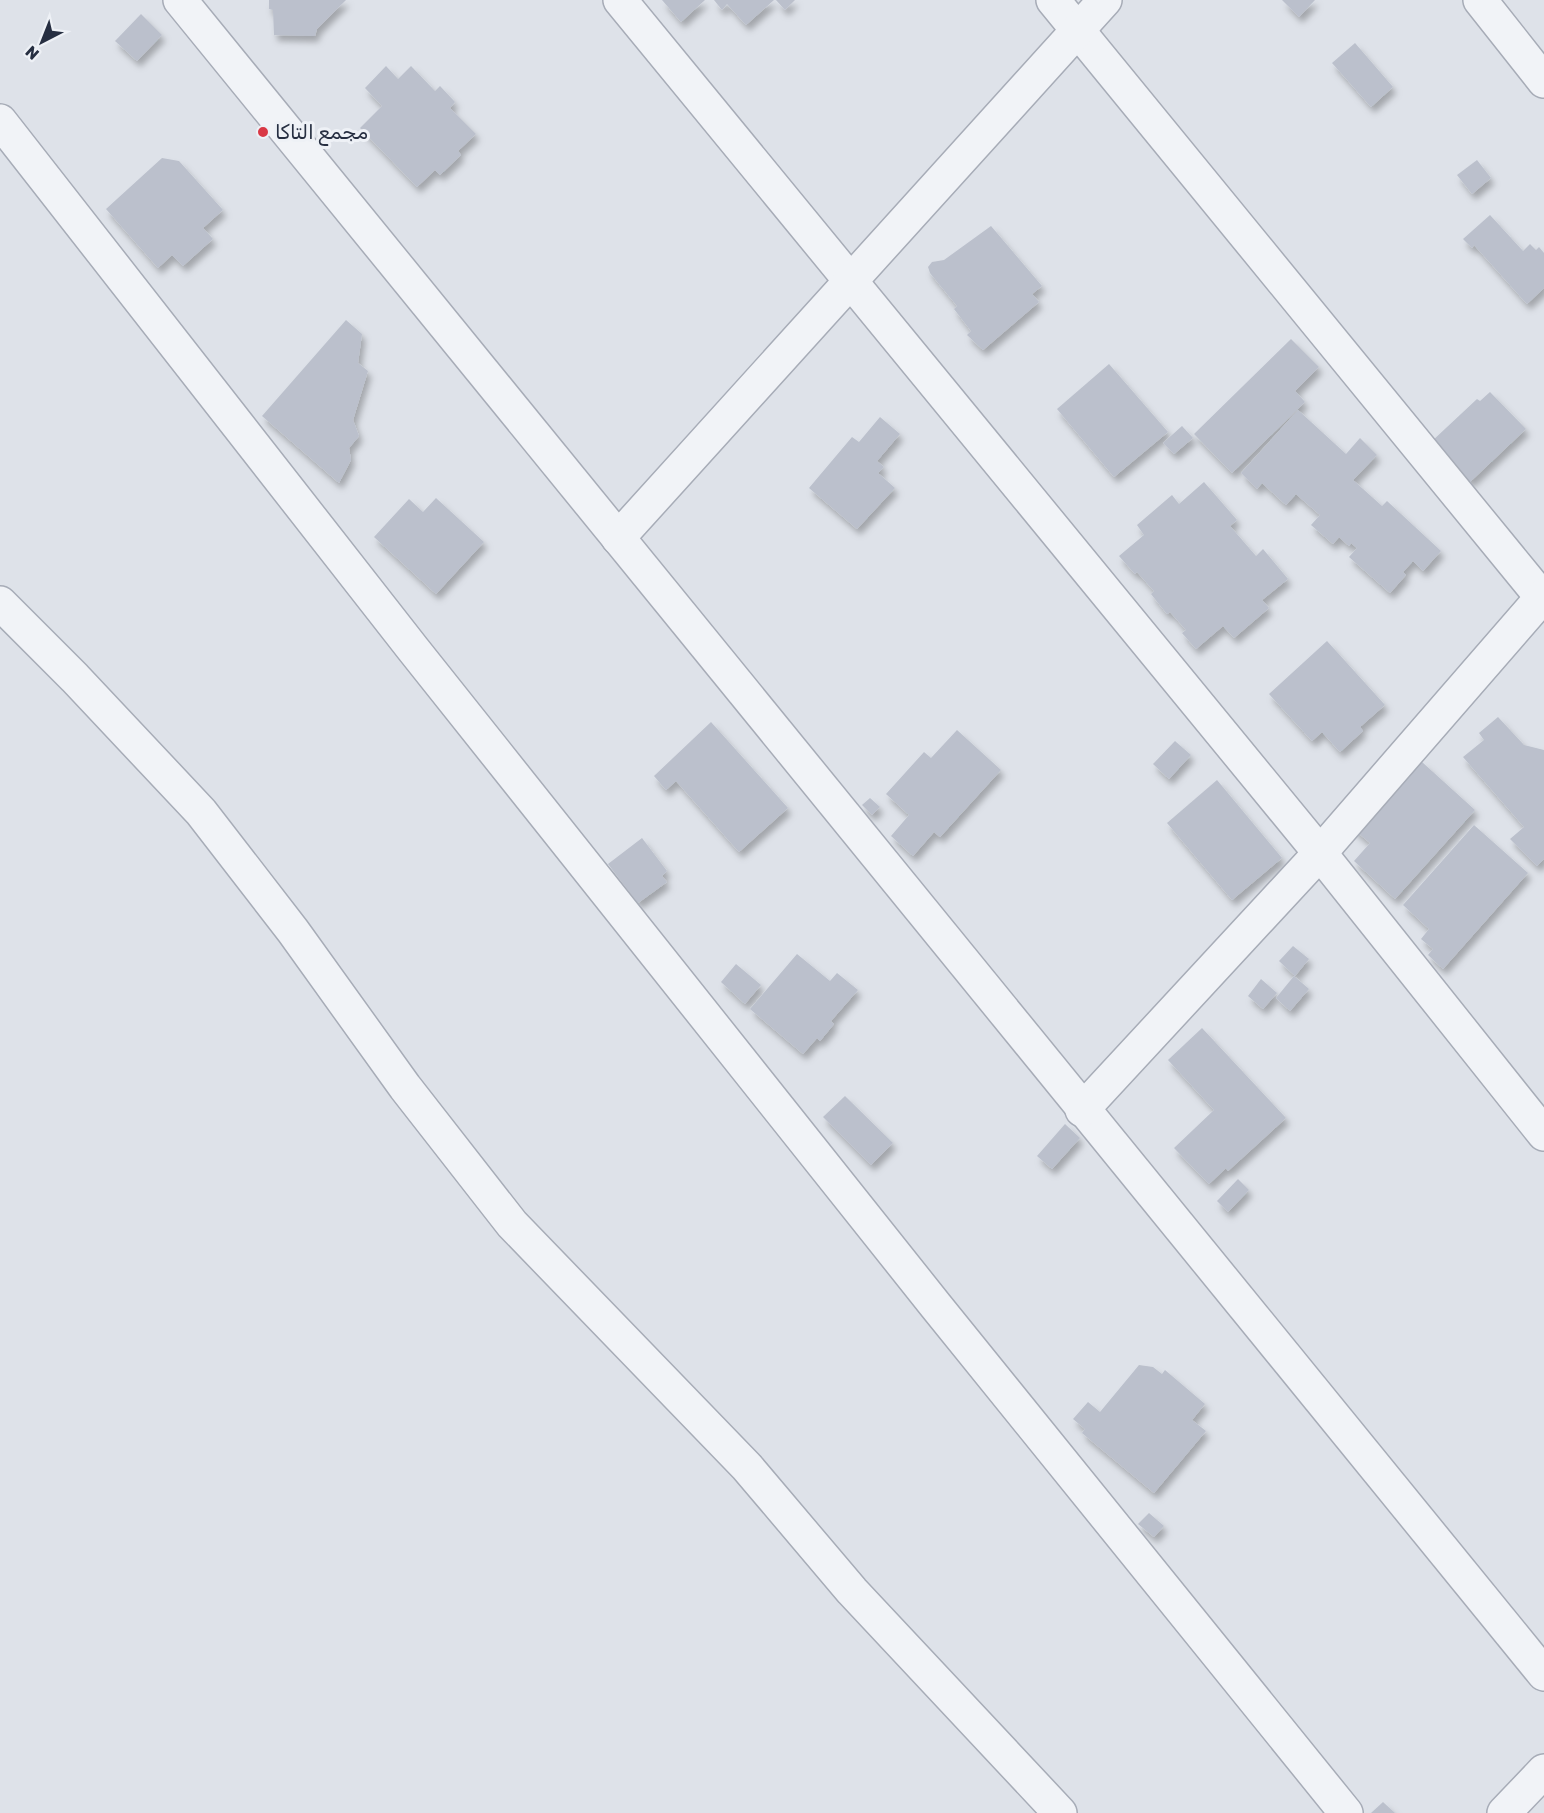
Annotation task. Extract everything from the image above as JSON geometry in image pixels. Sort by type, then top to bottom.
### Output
[{"type":"street","points":[[180,0],[1082,1110],[1544,1674]]},
{"type":"street","points":[[620,0],[1320,853],[1544,1134]]},
{"type":"street","points":[[1053,0],[1543,598],[1320,853],[1082,1110]]},
{"type":"street","points":[[618,538],[1106,0]]},
{"type":"street","points":[[1480,0],[1544,81]]},
{"type":"street","points":[[0,121],[436,677],[929,1296],[1346,1813]]},
{"type":"street","points":[[0,603],[75,678],[201,812],[293,931],[405,1087],[512,1224],[747,1467],[852,1591],[1060,1813]]},
{"type":"street","points":[[1504,1813],[1544,1771]]},
{"type":"building","points":[[269,0],[346,0],[317,29],[315,36],[274,35],[273,10],[269,9]]},
{"type":"building","points":[[662,0],[705,0],[681,22]]},
{"type":"building","points":[[714,0],[774,0],[746,25],[727,4],[722,10]]},
{"type":"building","points":[[776,0],[795,0],[785,10]]},
{"type":"building","points":[[1282,0],[1315,0],[1299,17]]},
{"type":"building","points":[[141,14],[162,35],[137,61],[115,41]]},
{"type":"building","points":[[1355,43],[1393,87],[1371,107],[1332,63]]},
{"type":"building","points":[[386,66],[398,79],[411,66],[435,91],[440,86],[455,102],[450,108],[476,134],[458,151],[461,155],[440,175],[435,170],[417,187],[360,128],[382,106],[365,88]]},
{"type":"building","points":[[162,158],[179,161],[223,210],[203,228],[213,239],[183,266],[172,255],[158,268],[106,209]]},
{"type":"building","points":[[1477,160],[1491,178],[1472,194],[1457,175]]},
{"type":"building","points":[[1490,215],[1523,251],[1530,244],[1536,250],[1539,247],[1544,253],[1544,288],[1527,304],[1474,245],[1472,248],[1463,239]]},
{"type":"building","points":[[991,226],[1042,286],[1032,294],[1039,302],[983,350],[967,335],[971,331],[954,309],[957,306],[930,273],[928,267],[932,262],[944,260]]},
{"type":"building","points":[[346,320],[362,334],[358,363],[368,371],[353,420],[359,436],[349,448],[351,460],[339,483],[262,416]]},
{"type":"building","points":[[1291,339],[1319,367],[1295,391],[1305,402],[1232,473],[1194,434]]},
{"type":"building","points":[[1109,364],[1168,432],[1114,477],[1057,409]]},
{"type":"building","points":[[1490,392],[1526,429],[1470,482],[1431,442],[1477,399],[1480,401]]},
{"type":"building","points":[[1298,410],[1346,454],[1360,438],[1377,455],[1353,480],[1382,506],[1387,501],[1441,551],[1423,571],[1413,561],[1403,572],[1406,575],[1390,593],[1349,557],[1357,548],[1351,543],[1349,546],[1339,537],[1333,544],[1311,525],[1320,515],[1296,494],[1286,505],[1262,483],[1257,489],[1241,473]]},
{"type":"building","points":[[880,417],[900,434],[877,461],[884,467],[878,473],[895,488],[857,529],[809,488],[852,437],[859,442]]},
{"type":"building","points":[[1182,426],[1193,438],[1174,454],[1163,443]]},
{"type":"building","points":[[1204,482],[1237,520],[1230,526],[1256,556],[1263,549],[1288,579],[1262,600],[1269,608],[1234,638],[1223,626],[1196,649],[1182,633],[1186,630],[1170,612],[1167,614],[1151,594],[1154,591],[1119,556],[1144,535],[1137,525],[1172,495],[1179,504]]},
{"type":"building","points":[[436,498],[484,542],[436,594],[374,537],[409,499],[423,512]]},
{"type":"building","points":[[1327,641],[1385,705],[1360,727],[1363,731],[1340,752],[1322,732],[1312,741],[1269,694]]},
{"type":"building","points":[[1498,717],[1524,745],[1544,750],[1544,859],[1537,866],[1510,839],[1524,827],[1463,757],[1484,740],[1479,733]]},
{"type":"building","points":[[711,722],[788,808],[739,852],[676,781],[666,790],[654,776]]},
{"type":"building","points":[[957,730],[1001,770],[940,837],[934,832],[913,856],[891,836],[909,815],[886,794],[924,752],[931,758]]},
{"type":"building","points":[[1175,741],[1191,755],[1169,779],[1153,764]]},
{"type":"building","points":[[1422,762],[1475,810],[1395,899],[1354,861],[1370,843],[1351,827],[1390,784],[1397,790]]},
{"type":"building","points":[[1217,780],[1282,858],[1232,900],[1167,823]]},
{"type":"building","points":[[870,798],[880,807],[872,815],[862,805]]},
{"type":"building","points":[[1474,825],[1528,873],[1443,969],[1428,955],[1433,949],[1421,939],[1429,929],[1403,905]]},
{"type":"building","points":[[642,838],[667,871],[662,876],[667,882],[638,903],[608,864]]},
{"type":"building","points":[[1293,946],[1309,959],[1295,976],[1279,961]]},
{"type":"building","points":[[797,954],[830,981],[837,973],[858,990],[831,1021],[834,1024],[820,1041],[817,1038],[803,1054],[750,1009]]},
{"type":"building","points":[[736,964],[761,985],[745,1004],[721,982]]},
{"type":"building","points":[[1294,976],[1309,989],[1290,1011],[1276,998]]},
{"type":"building","points":[[1261,979],[1277,993],[1263,1009],[1248,996]]},
{"type":"building","points":[[1202,1028],[1286,1118],[1228,1171],[1226,1168],[1209,1184],[1174,1148],[1214,1110],[1168,1060]]},
{"type":"building","points":[[845,1096],[893,1143],[871,1165],[823,1117]]},
{"type":"building","points":[[1065,1124],[1080,1138],[1052,1169],[1037,1156]]},
{"type":"building","points":[[1238,1179],[1249,1190],[1228,1212],[1217,1201]]},
{"type":"building","points":[[1139,1365],[1153,1367],[1162,1374],[1165,1370],[1205,1404],[1192,1420],[1206,1431],[1154,1493],[1082,1433],[1085,1429],[1073,1419],[1088,1402],[1100,1412]]},
{"type":"building","points":[[1149,1513],[1164,1526],[1154,1537],[1138,1524]]},
{"type":"building","points":[[1383,1802],[1395,1813],[1371,1813]]},
{"type":"place","name":"مجمع التاكا","points":[[263,132]]}]
